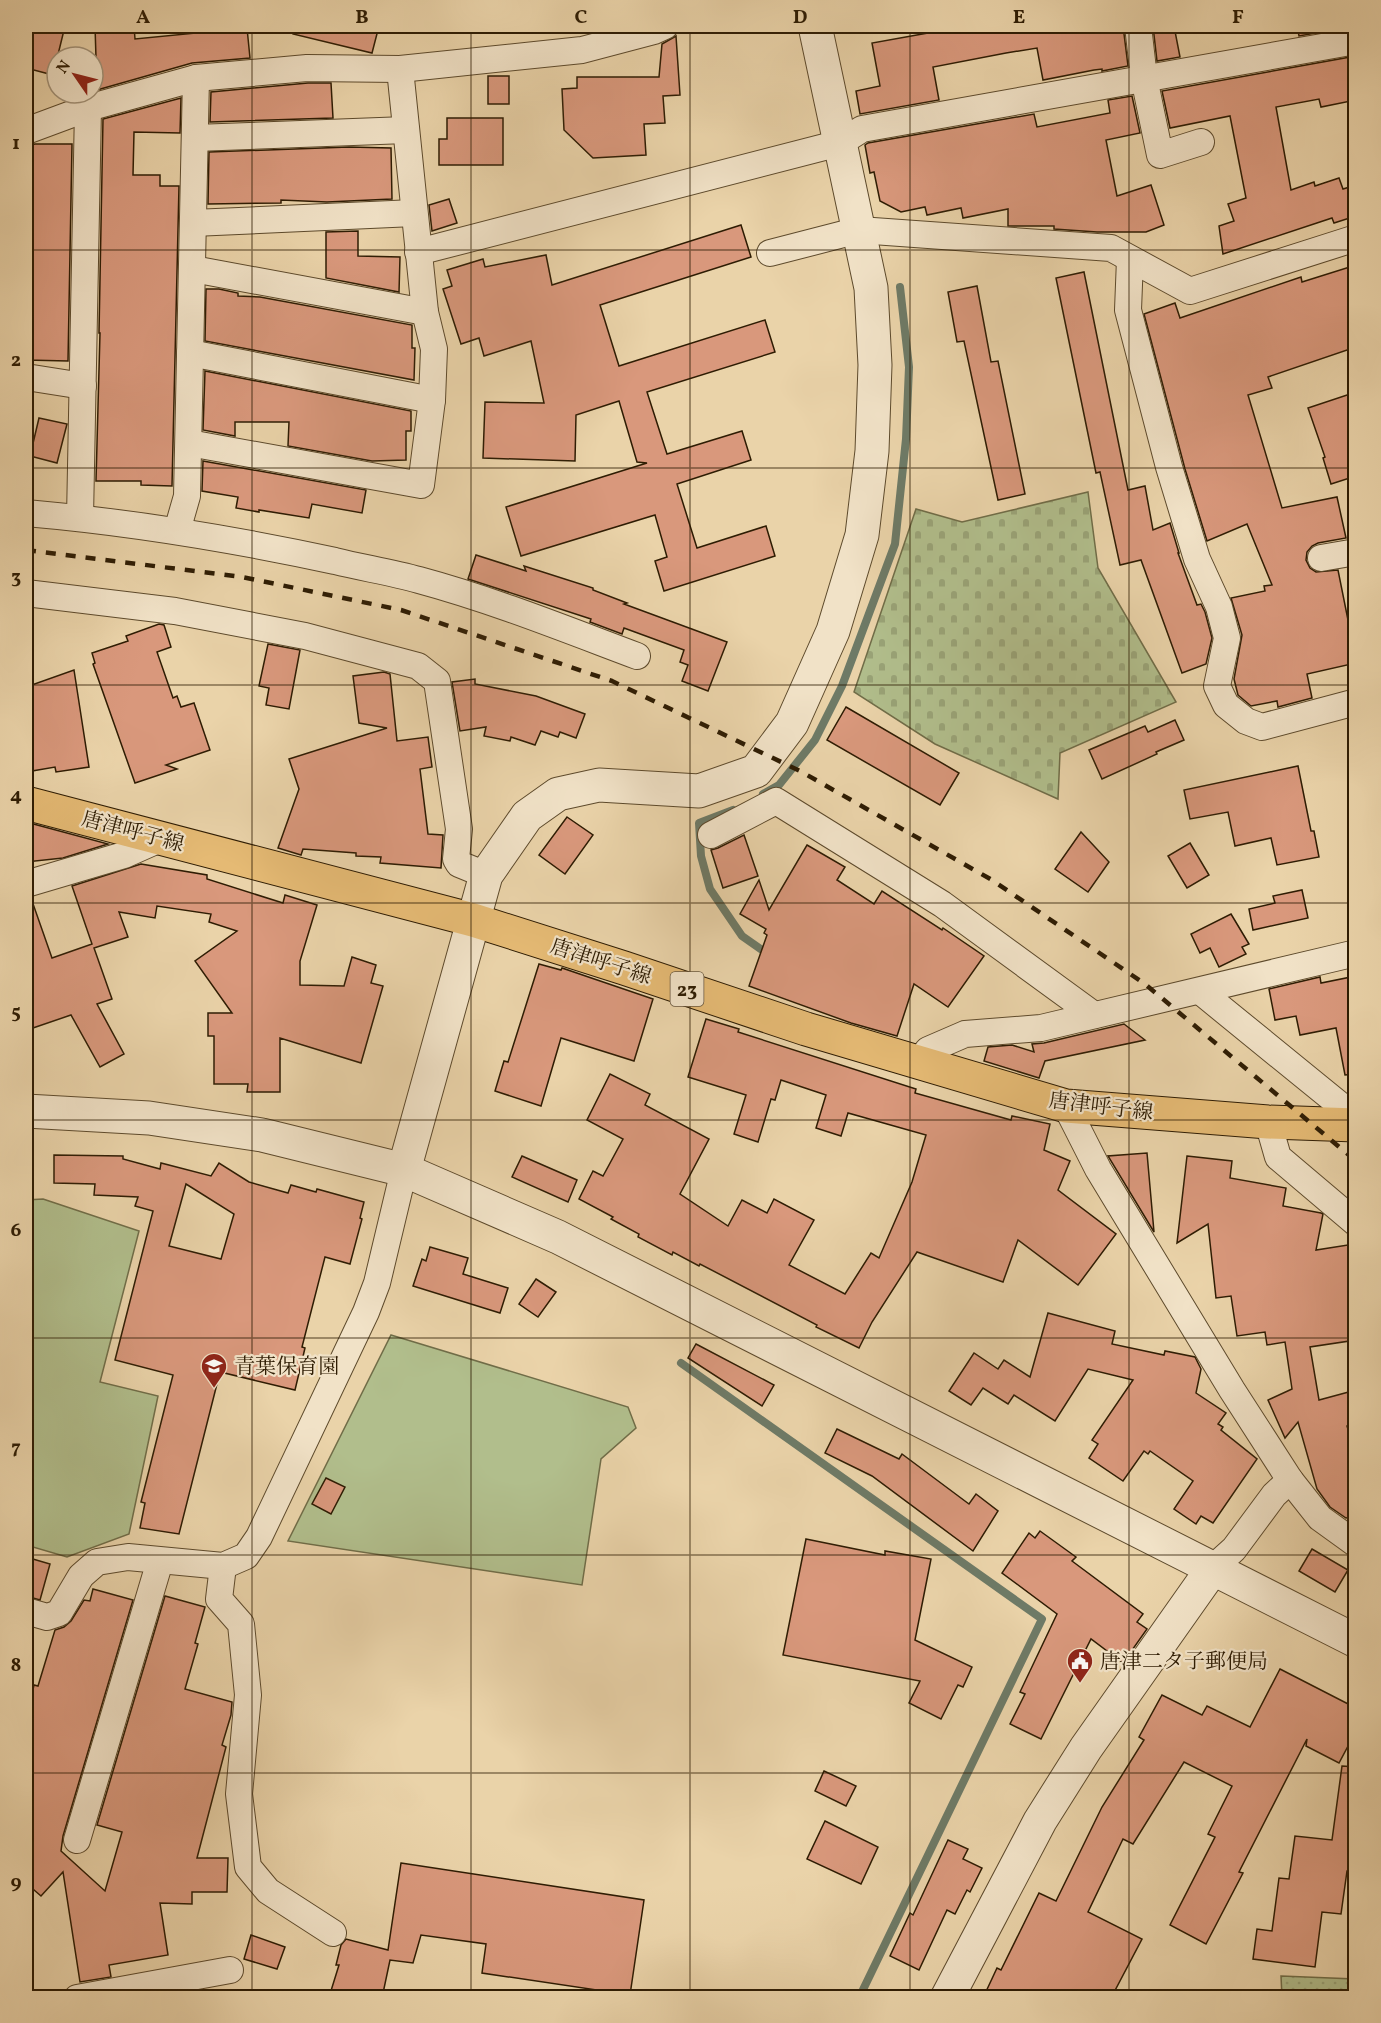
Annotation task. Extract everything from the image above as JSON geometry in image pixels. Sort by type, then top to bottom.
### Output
[{"type":"main road","name":"唐津呼子線","points":[[26,803],[473,920],[806,1029],[1066,1106],[1268,1122],[1356,1125]]},
{"type":"street","points":[[26,131],[88,108],[196,78],[307,68],[400,69],[582,50],[654,32],[665,26]]},
{"type":"street","points":[[26,1611],[46,1617],[58,1613],[81,1576],[97,1562],[128,1557],[223,1566],[246,1556],[259,1537],[366,1312],[376,1283],[404,1170],[486,875],[527,816],[558,794],[599,785],[699,791],[756,771],[792,723],[833,631],[862,535],[872,451],[875,365],[871,288],[815,26]]},
{"type":"street","points":[[1138,26],[1144,78],[1160,155],[1200,142]]},
{"type":"street","points":[[418,252],[840,143],[862,129],[1356,41]]},
{"type":"street","points":[[189,443],[421,485],[432,400],[434,349],[425,312],[400,69]]},
{"type":"street","points":[[177,531],[187,496],[196,78]]},
{"type":"street","points":[[80,518],[88,108]]},
{"type":"street","points":[[195,138],[406,130]]},
{"type":"street","points":[[193,223],[414,213]]},
{"type":"street","points":[[770,253],[859,230],[1111,248],[1190,291],[1356,238]]},
{"type":"street","points":[[1130,259],[1128,310],[1193,549],[1219,607],[1227,638],[1217,686],[1226,705],[1246,721],[1262,727],[1356,702]]},
{"type":"street","points":[[193,269],[425,312]]},
{"type":"street","points":[[190,353],[432,400]]},
{"type":"street","points":[[26,378],[82,386]]},
{"type":"street","points":[[26,513],[177,531],[294,552],[418,580],[523,613],[637,656]]},
{"type":"street","points":[[1321,558],[1356,552]]},
{"type":"street","points":[[26,593],[175,611],[305,636],[418,666],[437,681],[459,830],[456,859],[459,864],[486,875]]},
{"type":"street","points":[[711,835],[776,801],[942,904],[1094,1015]]},
{"type":"street","points":[[26,884],[124,855],[160,839]]},
{"type":"street","points":[[918,1064],[928,1050],[965,1034],[1041,1028],[1356,953]]},
{"type":"street","points":[[1200,991],[1356,1118]]},
{"type":"street","points":[[1066,1106],[1104,1179],[1232,1390],[1290,1480],[1320,1518],[1356,1544]]},
{"type":"street","points":[[26,1111],[149,1118],[262,1135],[404,1170],[558,1237],[1356,1641]]},
{"type":"street","points":[[1268,1122],[1278,1157],[1356,1223]]},
{"type":"street","points":[[946,1998],[1040,1821],[1086,1748],[1213,1568],[1234,1549],[1274,1496],[1290,1480]]},
{"type":"street","points":[[77,1840],[160,1561]]},
{"type":"street","points":[[223,1566],[219,1599],[241,1624],[248,1695],[239,1794],[248,1867],[268,1891],[333,1934]]},
{"type":"street","points":[[77,1998],[172,1989],[230,1970]]},
{"type":"green space","points":[[1088,492],[1098,568],[1176,702],[1060,753],[1058,799],[935,744],[854,692],[916,509],[962,522]]},
{"type":"green space","points":[[43,1199],[139,1231],[100,1382],[158,1396],[129,1534],[67,1557],[26,1545],[26,1200]]},
{"type":"green space","points":[[391,1335],[628,1407],[636,1428],[601,1459],[582,1585],[288,1541]]},
{"type":"green space","points":[[1281,1976],[1355,1979],[1355,1997],[1282,1997]]},
{"type":"building","points":[[26,26],[65,26],[60,45],[45,45],[45,73],[26,68]]},
{"type":"building","points":[[95,26],[134,26],[135,39],[247,28],[250,58],[192,63],[105,88],[105,45],[96,45]]},
{"type":"building","points":[[294,26],[379,26],[372,53],[293,34]]},
{"type":"building","points":[[985,26],[1123,26],[1128,66],[1043,80],[1037,48],[1006,53],[933,67],[939,100],[860,114],[856,91],[880,86],[872,43],[956,28],[956,31]]},
{"type":"building","points":[[1153,26],[1174,26],[1180,57],[1157,61]]},
{"type":"building","points":[[1297,26],[1356,26],[1299,36]]},
{"type":"building","points":[[676,36],[680,95],[663,96],[665,123],[644,124],[646,155],[593,158],[564,130],[562,89],[577,88],[577,77],[659,77],[662,44]]},
{"type":"building","points":[[1356,56],[1356,100],[1321,107],[1319,99],[1276,107],[1291,190],[1314,182],[1315,186],[1339,178],[1343,189],[1356,185],[1356,216],[1334,223],[1332,218],[1223,254],[1219,226],[1234,221],[1228,204],[1246,198],[1230,116],[1170,128],[1162,91]]},
{"type":"building","points":[[488,76],[509,76],[509,104],[488,104]]},
{"type":"building","points":[[331,83],[333,118],[210,122],[211,92]]},
{"type":"building","points":[[1132,96],[1140,133],[1106,140],[1117,196],[1151,185],[1164,225],[1146,232],[1097,232],[1054,229],[1054,226],[1008,226],[1008,209],[963,218],[961,208],[927,215],[925,207],[901,212],[880,201],[874,172],[870,173],[865,145],[868,143],[1034,114],[1037,127],[1110,113],[1108,100]]},
{"type":"building","points":[[181,98],[180,133],[134,132],[133,175],[160,175],[160,186],[179,186],[172,486],[141,485],[141,481],[96,481],[103,119]]},
{"type":"building","points":[[447,118],[503,118],[503,165],[439,165],[439,139],[447,139]]},
{"type":"building","points":[[72,144],[68,361],[26,360],[30,207],[27,207],[26,146]]},
{"type":"building","points":[[349,147],[391,148],[392,199],[327,202],[281,200],[281,203],[208,204],[209,152]]},
{"type":"building","points":[[449,199],[457,223],[432,231],[429,205]]},
{"type":"building","points":[[741,225],[751,257],[600,305],[619,366],[765,320],[775,352],[647,392],[667,454],[742,431],[751,460],[677,484],[697,548],[766,526],[775,556],[664,591],[655,561],[667,557],[655,515],[521,556],[506,507],[647,463],[637,462],[619,401],[576,415],[575,461],[483,458],[485,402],[544,403],[531,341],[484,356],[479,338],[461,344],[443,289],[452,286],[447,270],[483,259],[485,267],[546,255],[552,285]]},
{"type":"building","points":[[358,231],[358,256],[400,257],[399,292],[326,278],[326,232]]},
{"type":"building","points":[[1356,265],[1356,347],[1268,377],[1272,388],[1248,395],[1282,508],[1337,497],[1346,538],[1312,546],[1307,552],[1306,560],[1310,568],[1316,572],[1338,570],[1348,620],[1356,618],[1356,663],[1307,674],[1312,698],[1278,707],[1277,701],[1251,706],[1238,695],[1234,679],[1242,635],[1231,598],[1265,591],[1264,586],[1272,585],[1247,524],[1207,541],[1185,469],[1144,314],[1175,303],[1180,318],[1301,277],[1302,282]]},
{"type":"building","points":[[1084,272],[1128,490],[1145,486],[1153,530],[1170,523],[1178,553],[1197,605],[1201,604],[1205,612],[1212,638],[1206,664],[1182,673],[1141,560],[1120,565],[1100,472],[1096,473],[1056,278]]},
{"type":"building","points":[[977,286],[991,362],[998,361],[1025,494],[998,500],[964,341],[957,342],[948,292]]},
{"type":"building","points":[[206,289],[219,289],[238,293],[238,296],[260,297],[412,325],[412,348],[415,348],[414,380],[205,341]]},
{"type":"building","points":[[205,371],[411,411],[411,431],[406,431],[406,460],[372,461],[288,446],[289,422],[235,422],[235,436],[203,430]]},
{"type":"building","points":[[1356,392],[1356,476],[1331,484],[1323,458],[1325,457],[1308,408]]},
{"type":"building","points":[[39,418],[67,424],[57,463],[30,456]]},
{"type":"building","points":[[203,461],[366,490],[362,513],[312,504],[309,518],[236,508],[238,497],[202,491]]},
{"type":"building","points":[[476,555],[526,571],[524,566],[593,588],[593,590],[627,603],[624,604],[727,642],[708,691],[682,681],[688,665],[680,662],[684,650],[624,628],[622,634],[590,622],[591,619],[468,579]]},
{"type":"building","points":[[159,624],[164,625],[171,647],[157,652],[173,698],[177,696],[181,707],[194,703],[210,750],[166,765],[177,769],[135,783],[93,664],[95,663],[92,653],[128,641],[126,636]]},
{"type":"building","points":[[268,644],[300,650],[289,709],[266,705],[269,688],[259,686]]},
{"type":"building","points":[[74,670],[89,767],[56,772],[55,767],[26,772],[26,687]]},
{"type":"building","points":[[384,672],[390,674],[397,741],[428,737],[432,767],[420,769],[428,834],[443,835],[441,868],[380,863],[381,857],[356,856],[356,853],[303,849],[301,855],[278,848],[299,789],[289,759],[387,728],[359,723],[353,676]]},
{"type":"building","points":[[475,679],[475,684],[536,696],[585,714],[576,738],[560,732],[558,737],[541,731],[535,745],[511,737],[510,741],[484,736],[486,727],[460,731],[452,682]]},
{"type":"building","points":[[846,707],[959,773],[940,805],[827,740]]},
{"type":"building","points":[[1175,720],[1184,740],[1102,779],[1089,750],[1145,726],[1148,732]]},
{"type":"building","points":[[1298,766],[1311,831],[1314,831],[1319,857],[1277,865],[1271,838],[1235,846],[1228,812],[1190,819],[1184,790]]},
{"type":"building","points":[[567,817],[593,835],[565,874],[539,855]]},
{"type":"building","points":[[26,822],[108,844],[63,858],[26,862]]},
{"type":"building","points":[[1081,832],[1109,862],[1088,892],[1055,869]]},
{"type":"building","points":[[744,835],[758,876],[723,888],[711,850]]},
{"type":"building","points":[[1190,843],[1209,875],[1187,888],[1168,856]]},
{"type":"building","points":[[807,845],[845,867],[837,880],[874,904],[882,891],[984,956],[948,1007],[914,984],[897,1036],[851,1023],[749,986],[767,935],[764,933],[766,929],[740,914],[759,880],[769,910]]},
{"type":"building","points":[[141,864],[207,875],[207,879],[283,903],[285,895],[317,905],[300,961],[300,985],[344,986],[352,957],[376,965],[371,983],[383,986],[361,1063],[280,1038],[280,1092],[247,1092],[248,1084],[214,1084],[214,1036],[208,1036],[208,1013],[232,1013],[195,961],[237,931],[209,922],[211,914],[157,906],[155,918],[119,912],[128,937],[94,948],[112,999],[97,1004],[124,1054],[100,1067],[71,1015],[30,1029],[26,1016],[26,899],[31,898],[52,958],[92,944],[72,886]]},
{"type":"building","points":[[1302,890],[1308,918],[1253,930],[1249,909],[1275,903],[1273,896]]},
{"type":"building","points":[[1231,914],[1249,944],[1242,947],[1246,954],[1219,967],[1210,948],[1200,953],[1191,934]]},
{"type":"building","points":[[539,964],[561,970],[562,968],[653,999],[634,1061],[561,1038],[541,1106],[495,1091],[504,1061],[508,1062]]},
{"type":"building","points":[[1356,976],[1356,1074],[1345,1075],[1336,1028],[1300,1035],[1296,1016],[1275,1020],[1269,989],[1320,977],[1321,983]]},
{"type":"building","points":[[706,1019],[739,1029],[738,1032],[916,1089],[915,1093],[1011,1120],[1012,1116],[1050,1124],[1044,1150],[1070,1161],[1058,1190],[1116,1234],[1078,1285],[1018,1240],[1003,1282],[917,1252],[872,1322],[859,1348],[700,1264],[699,1266],[673,1252],[672,1255],[638,1237],[639,1234],[611,1219],[613,1217],[579,1199],[593,1171],[603,1176],[623,1139],[587,1120],[610,1074],[650,1094],[645,1105],[709,1139],[680,1194],[728,1226],[742,1200],[767,1213],[774,1199],[814,1220],[789,1265],[845,1294],[871,1253],[879,1258],[912,1182],[926,1135],[848,1113],[841,1136],[816,1128],[826,1095],[781,1080],[775,1100],[771,1099],[758,1142],[734,1134],[746,1095],[688,1077]]},
{"type":"building","points":[[1124,1024],[1145,1040],[1045,1061],[1039,1078],[984,1061],[988,1047],[1012,1045],[1034,1052],[1032,1044]]},
{"type":"building","points":[[1147,1153],[1154,1232],[1108,1156]]},
{"type":"building","name":"青葉保育園","points":[[54,1155],[123,1156],[123,1159],[160,1169],[161,1163],[211,1176],[219,1163],[249,1182],[288,1193],[291,1185],[316,1192],[317,1189],[364,1202],[350,1264],[325,1257],[302,1347],[305,1348],[295,1390],[220,1372],[179,1534],[140,1528],[145,1503],[141,1502],[173,1375],[115,1360],[153,1211],[135,1206],[138,1197],[94,1195],[95,1184],[54,1183]],"holes":[[[186,1184],[234,1214],[221,1259],[169,1246]]]},
{"type":"building","points":[[522,1156],[577,1180],[568,1202],[512,1177]]},
{"type":"building","points":[[1187,1156],[1232,1161],[1230,1178],[1286,1188],[1283,1206],[1323,1214],[1316,1250],[1354,1244],[1356,1340],[1310,1347],[1319,1400],[1356,1390],[1356,1424],[1347,1426],[1356,1455],[1356,1516],[1346,1518],[1330,1507],[1317,1489],[1298,1422],[1285,1438],[1268,1400],[1292,1389],[1285,1342],[1267,1345],[1265,1332],[1237,1336],[1231,1296],[1216,1298],[1208,1224],[1177,1243]]},
{"type":"building","points":[[430,1247],[468,1258],[463,1274],[508,1288],[500,1313],[413,1286],[422,1259],[426,1261]]},
{"type":"building","points":[[536,1279],[556,1292],[538,1317],[519,1304]]},
{"type":"building","points":[[1048,1313],[1115,1331],[1112,1344],[1164,1355],[1165,1351],[1195,1357],[1201,1369],[1196,1393],[1226,1413],[1218,1424],[1223,1427],[1221,1430],[1257,1459],[1213,1523],[1201,1516],[1196,1524],[1174,1509],[1193,1481],[1150,1451],[1148,1454],[1144,1451],[1123,1481],[1089,1458],[1098,1444],[1092,1440],[1133,1380],[1088,1369],[1055,1421],[1014,1395],[1008,1404],[983,1388],[971,1405],[949,1391],[974,1353],[998,1369],[1004,1360],[1030,1377]]},
{"type":"building","points":[[696,1344],[774,1385],[762,1406],[688,1358]]},
{"type":"building","points":[[837,1429],[899,1459],[902,1454],[969,1504],[976,1494],[998,1511],[973,1551],[872,1476],[825,1453]]},
{"type":"building","points":[[326,1478],[345,1487],[331,1514],[312,1504]]},
{"type":"building","points":[[1040,1531],[1076,1557],[1072,1561],[1143,1614],[1137,1622],[1147,1629],[1123,1663],[1091,1639],[1041,1739],[1010,1724],[1025,1694],[1020,1692],[1057,1614],[1002,1573],[1029,1533],[1035,1538]]},
{"type":"building","points":[[806,1539],[885,1555],[885,1551],[931,1559],[915,1640],[972,1667],[963,1687],[958,1685],[941,1719],[909,1703],[920,1681],[783,1655]]},
{"type":"building","points":[[1312,1549],[1348,1570],[1335,1592],[1299,1571]]},
{"type":"building","points":[[26,1557],[50,1564],[40,1600],[26,1596]]},
{"type":"building","points":[[93,1589],[133,1600],[63,1836],[61,1851],[105,1891],[122,1832],[97,1825],[165,1596],[205,1607],[195,1643],[198,1644],[185,1689],[232,1702],[231,1715],[222,1745],[226,1747],[197,1858],[228,1858],[227,1892],[192,1892],[192,1904],[160,1903],[168,1955],[109,1965],[111,1977],[80,1982],[63,1872],[41,1896],[26,1883],[26,1718],[34,1685],[38,1686],[55,1630],[71,1621],[84,1600],[90,1601]]},
{"type":"building","points":[[1280,1669],[1356,1708],[1356,1731],[1339,1763],[1306,1746],[1307,1739],[1239,1872],[1243,1873],[1206,1944],[1170,1925],[1215,1837],[1208,1834],[1232,1786],[1184,1762],[1133,1844],[1123,1839],[1088,1912],[1142,1939],[1111,1998],[983,1998],[997,1968],[1001,1970],[1039,1893],[1056,1901],[1102,1807],[1144,1740],[1139,1737],[1162,1695],[1202,1715],[1207,1706],[1250,1727]]},
{"type":"building","points":[[1342,1766],[1356,1767],[1356,1872],[1347,1871],[1341,1914],[1322,1912],[1315,1967],[1253,1959],[1257,1929],[1272,1931],[1279,1878],[1289,1879],[1295,1836],[1332,1840]]},
{"type":"building","points":[[824,1771],[856,1786],[846,1806],[815,1791]]},
{"type":"building","points":[[825,1821],[878,1847],[861,1884],[807,1859]]},
{"type":"building","points":[[948,1840],[968,1849],[963,1859],[982,1868],[955,1914],[947,1910],[919,1970],[890,1956],[910,1913],[913,1915]]},
{"type":"building","points":[[401,1863],[644,1900],[630,1995],[482,1973],[486,1944],[421,1935],[413,1963],[390,1960],[382,1998],[343,1998],[330,1994],[339,1965],[336,1965],[341,1945],[346,1939],[388,1950]]},
{"type":"building","points":[[251,1935],[285,1947],[277,1969],[244,1959]]},
{"type":"waterway","points":[[763,794],[779,785],[815,740],[842,686],[895,544],[906,439],[909,367],[900,287]]},
{"type":"waterway","points":[[733,810],[699,823],[701,856],[710,889],[742,936],[769,955]]},
{"type":"waterway","points":[[681,1363],[1042,1619],[859,1998]]},
{"type":"railway","points":[[26,550],[242,577],[401,610],[612,681],[800,771],[992,880],[1145,984],[1356,1161]]},
{"type":"place","name":"青葉保育園","points":[[214,1389]]},
{"type":"place","name":"唐津二タ子郵便局","points":[[1080,1684]]}]
